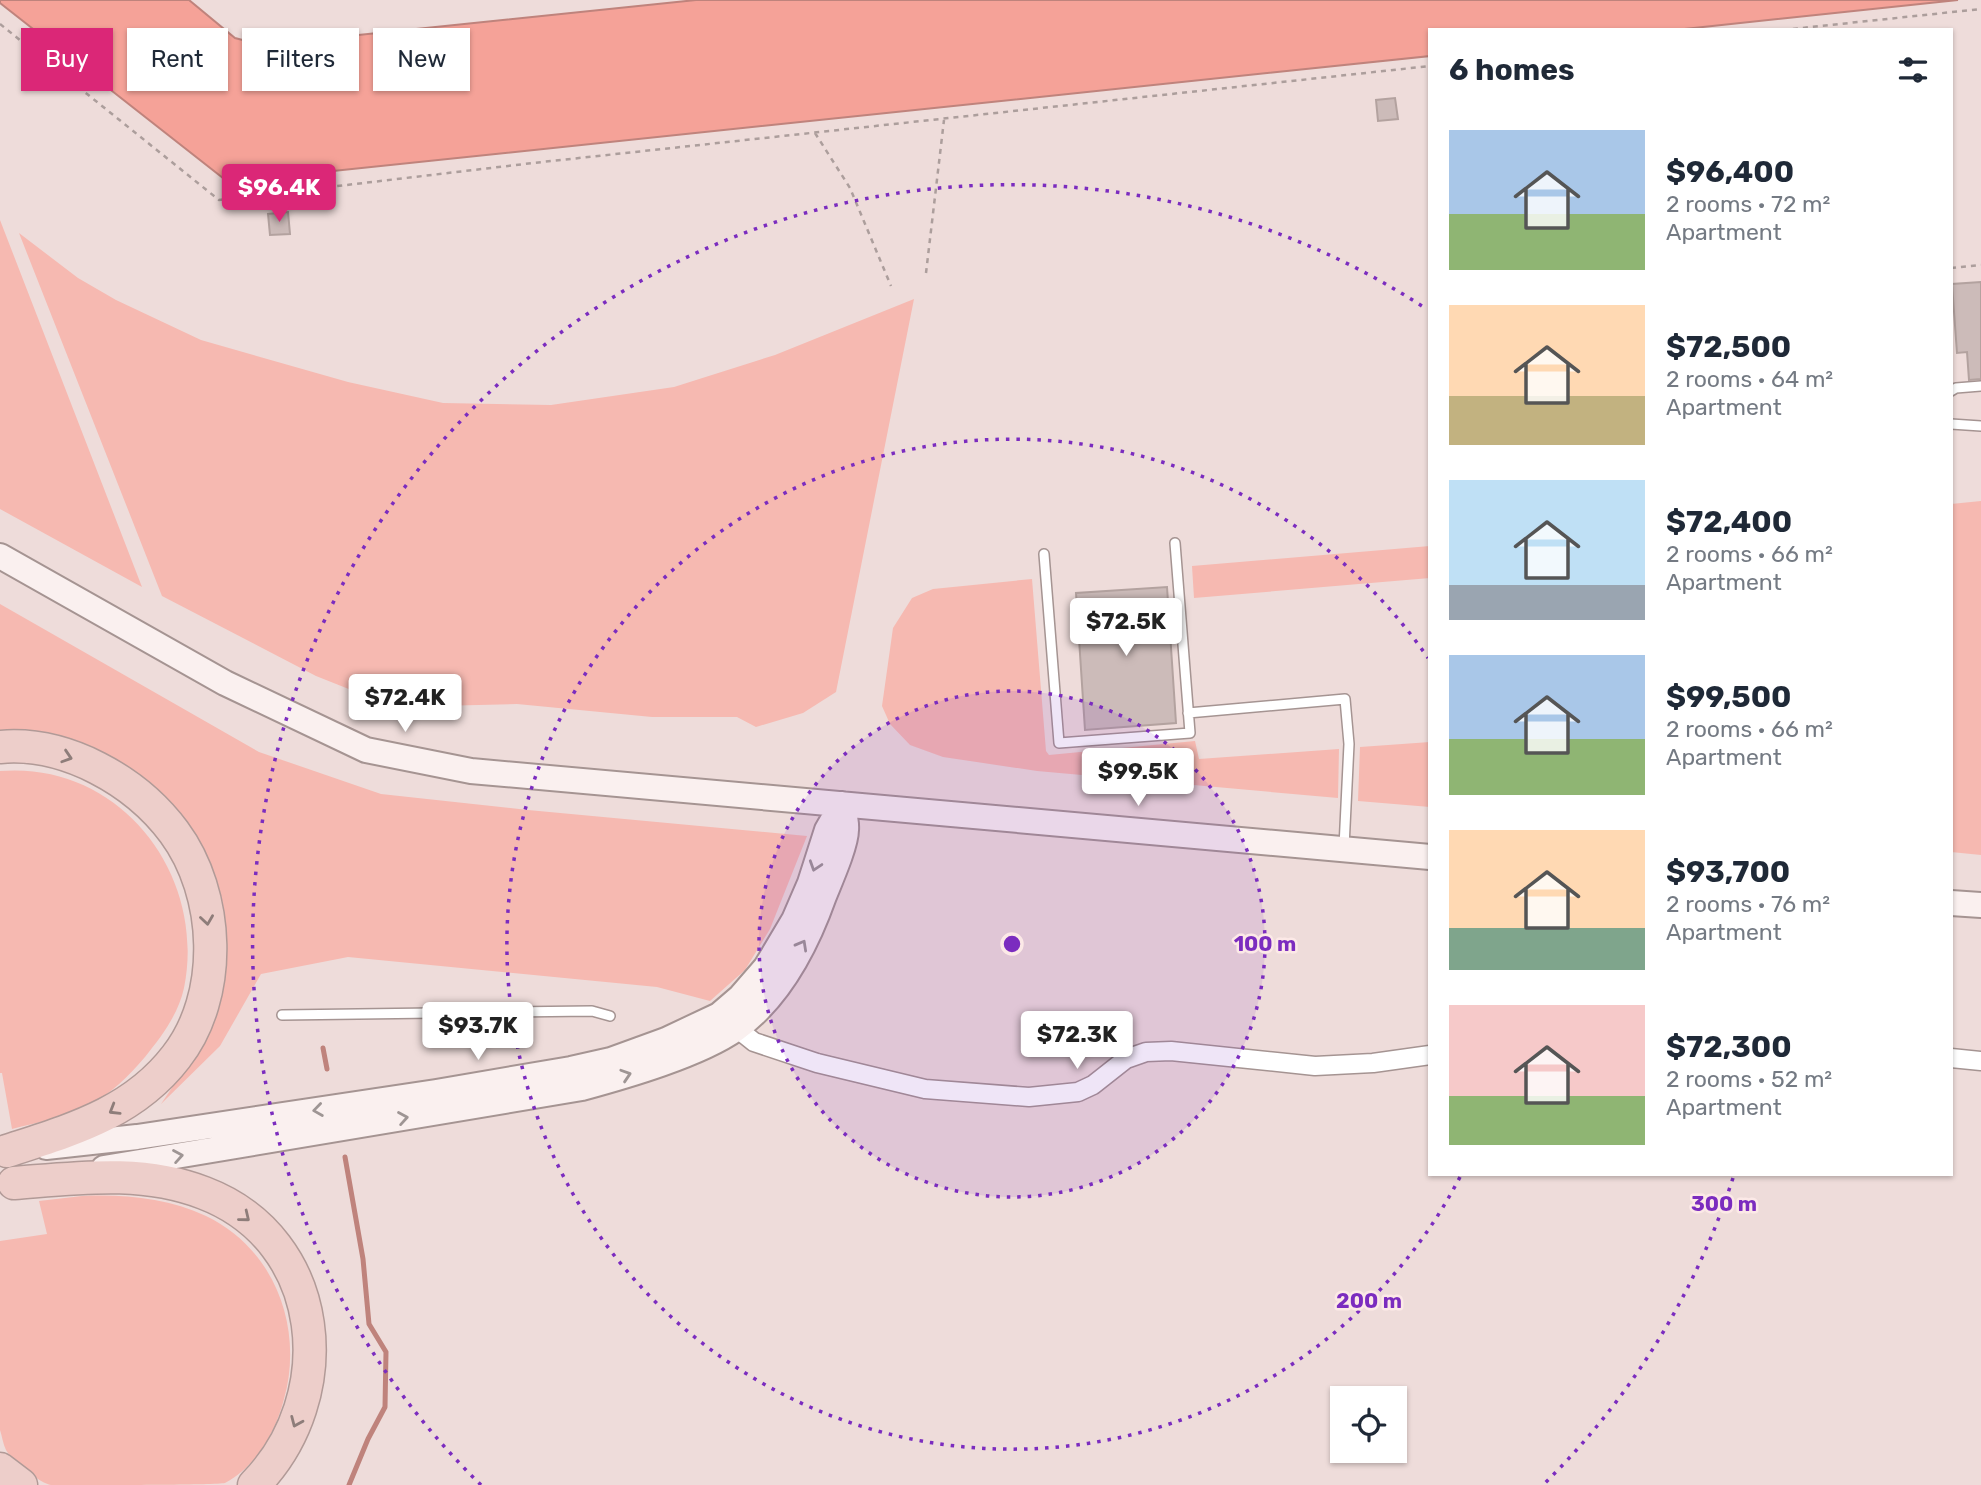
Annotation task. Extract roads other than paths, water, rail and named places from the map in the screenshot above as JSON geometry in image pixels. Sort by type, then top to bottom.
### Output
[{"type":"highway","points":[[0,747],[41,749],[101,770],[122,783],[160,815],[176,834],[198,879],[210,950],[206,992],[200,1012],[177,1056],[161,1074],[126,1103],[86,1125],[4,1152]]},
{"type":"highway","points":[[7,1184],[100,1176],[155,1180],[204,1193],[228,1204],[268,1237],[294,1275],[302,1299],[310,1347],[310,1369],[306,1396],[297,1421],[272,1465],[254,1485]]},
{"type":"highway","points":[[0,1469],[21,1485]]},
{"type":"street","points":[[0,556],[225,682],[366,750],[471,771],[1428,857]]},
{"type":"street","points":[[7,1184],[582,1088],[681,1055],[728,1022],[740,997],[788,932],[810,883],[827,830],[842,804]]},
{"type":"street","points":[[1953,903],[1981,905]]},
{"type":"street","points":[[4,1152],[165,1133],[571,1069],[629,1054],[728,1022]]},
{"type":"street","points":[[728,1022],[754,1042],[784,1054],[925,1089],[1029,1097],[1078,1092],[1093,1085],[1126,1059],[1146,1052],[1171,1051],[1315,1066],[1373,1063],[1428,1055]]},
{"type":"street","points":[[1953,1058],[1981,1061]]},
{"type":"lane","points":[[1953,390],[1981,386]]},
{"type":"lane","points":[[1953,424],[1981,426]]},
{"type":"lane","points":[[1044,554],[1059,743],[1190,733],[1175,543]]},
{"type":"lane","points":[[1188,713],[1345,699],[1349,744],[1344,849]]},
{"type":"lane","points":[[282,1015],[592,1011],[610,1016]]},
{"type":"waterway","points":[[323,1048],[327,1069]]},
{"type":"waterway","points":[[345,1157],[363,1259],[369,1324],[386,1352],[385,1407],[349,1485]]}]
